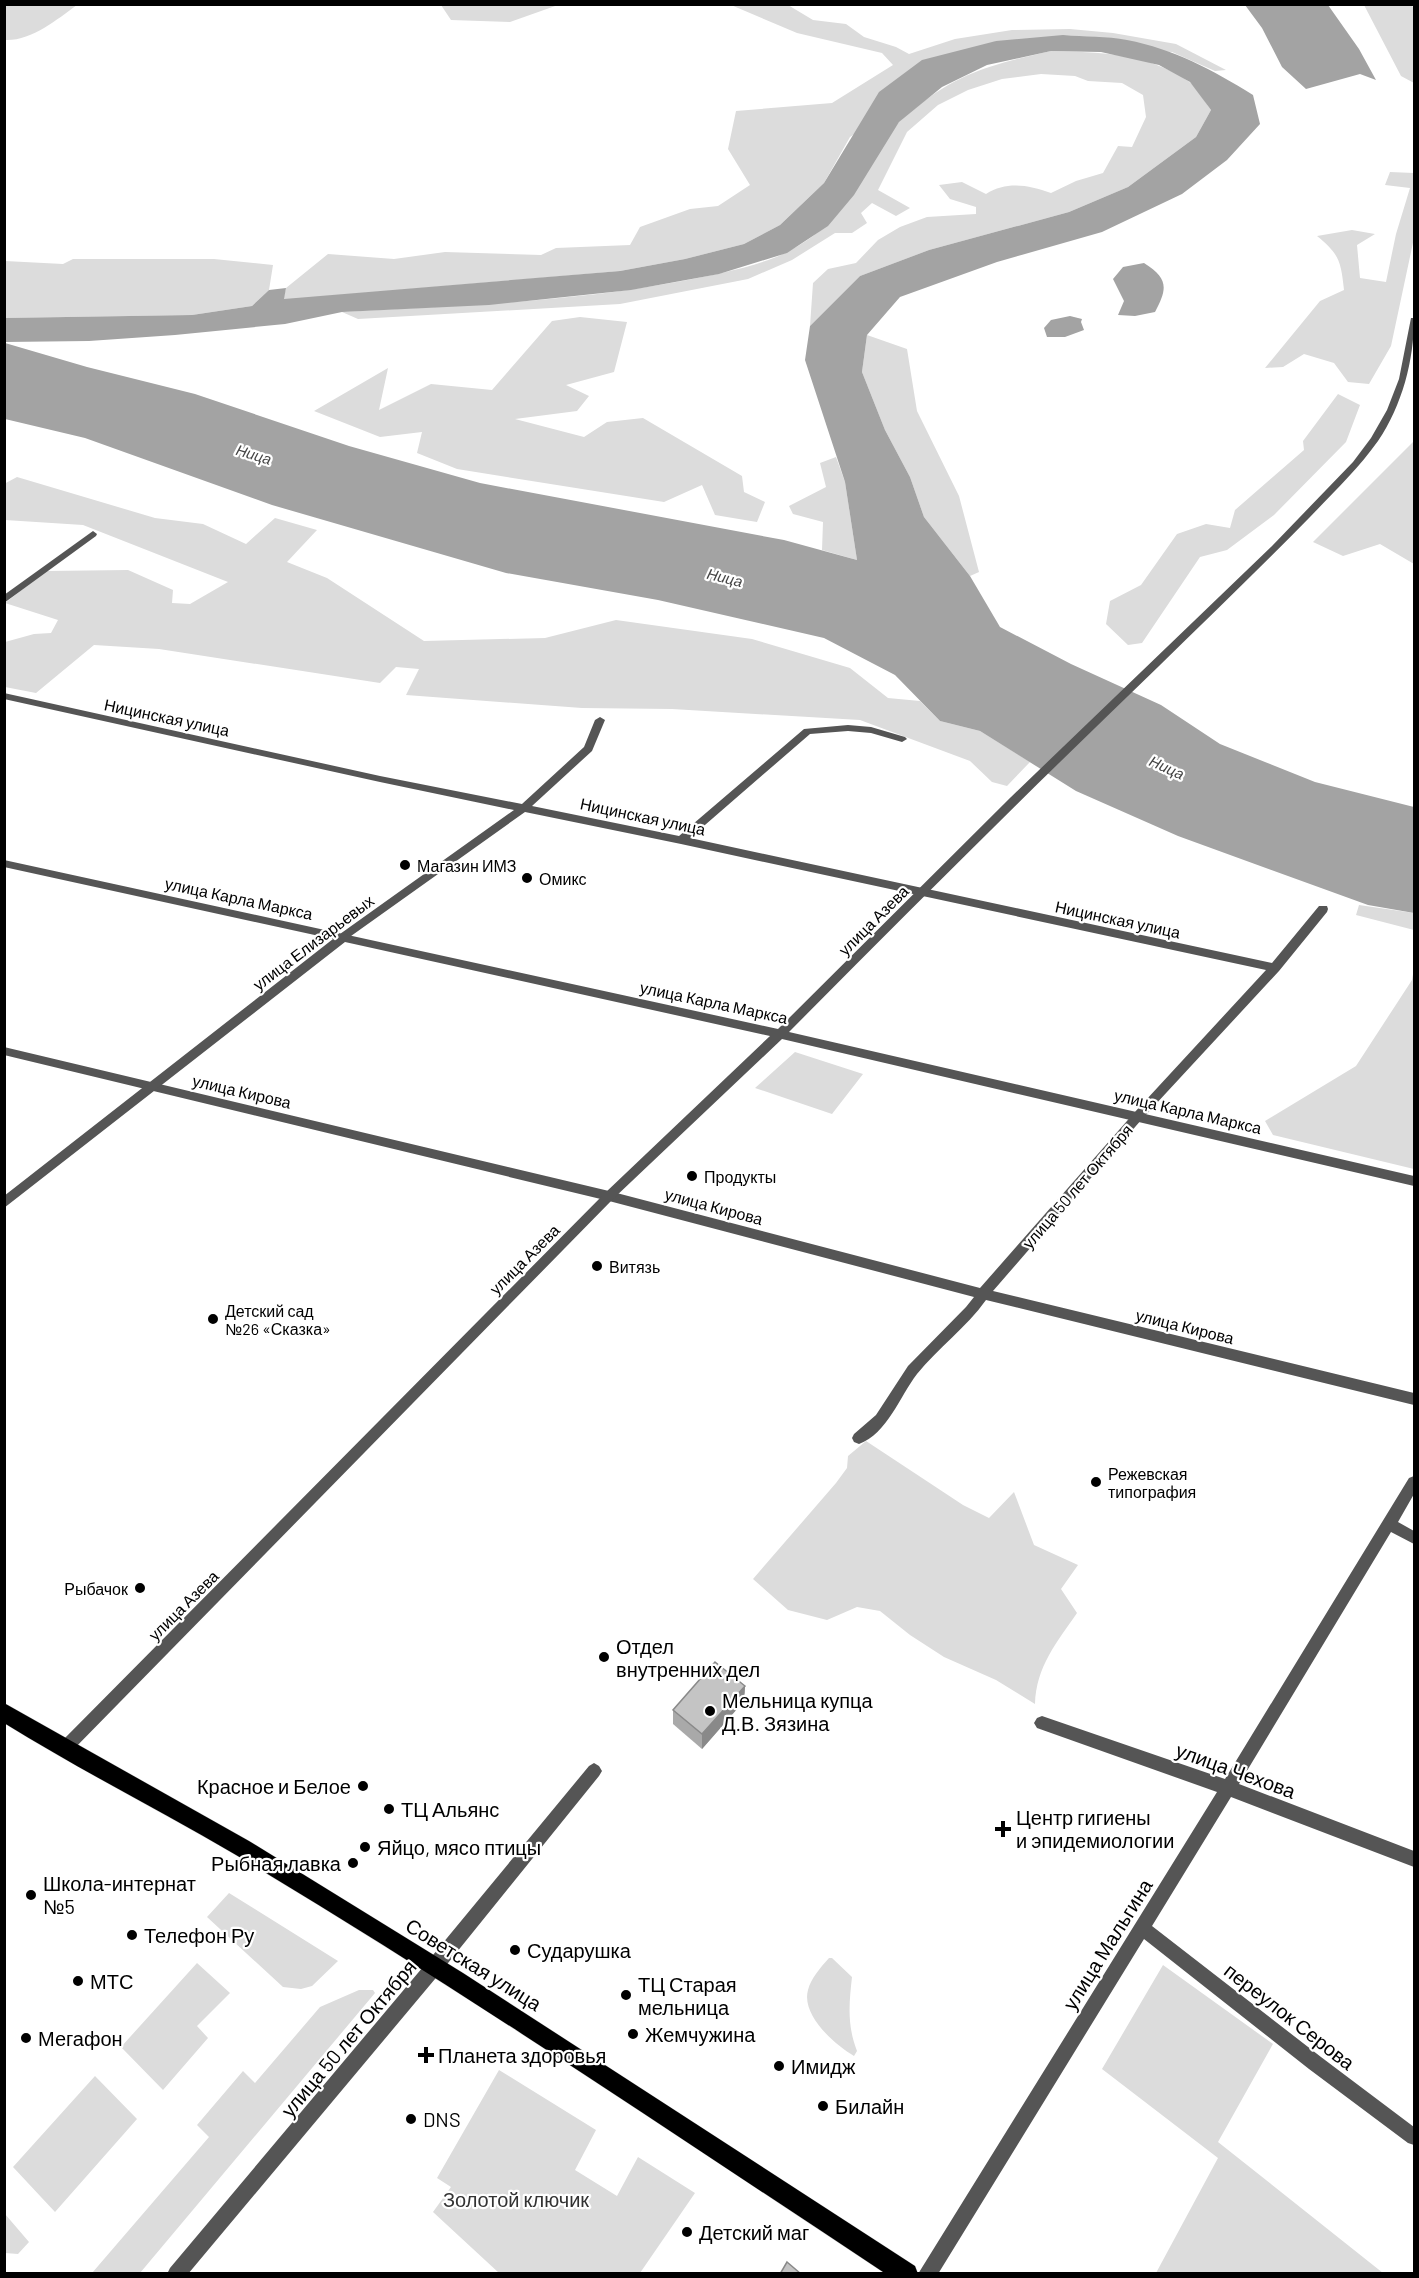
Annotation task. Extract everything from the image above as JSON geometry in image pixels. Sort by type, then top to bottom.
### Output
[{"type":"main road","name":"Советская улица","points":[[4,1712],[64,1749],[242,1848],[434,1967],[907,2274]]},
{"type":"street","name":"улица Азева","points":[[64,1749],[609,1196],[780,1034],[1015,799],[1275,548],[1356,464],[1375,439],[1390,410],[1402,379],[1414,320]]},
{"type":"street","points":[[7,595],[93,534]]},
{"type":"street","name":"Ницинская улица","points":[[4,696],[380,779],[525,807],[1275,968]]},
{"type":"street","name":"улица Елизарьевых","points":[[4,1203],[344,938],[525,807],[588,749],[600,720]]},
{"type":"street","points":[[681,840],[807,731],[848,728],[871,730],[902,739]]},
{"type":"street","name":"улица Карла Маркса","points":[[4,863],[780,1034],[1414,1181]]},
{"type":"street","name":"улица 50 лет Октября","points":[[859,1438],[881,1419],[913,1370],[971,1311],[983,1294],[1137,1116],[1275,968],[1323,909]]},
{"type":"street","name":"улица Кирова","points":[[4,1051],[609,1196],[983,1294],[1414,1399]]},
{"type":"street","name":"улица Мальгина","points":[[927,2274],[1142,1928],[1414,1482]]},
{"type":"street","points":[[1389,1524],[1414,1538]]},
{"type":"street","name":"улица Чехова","points":[[1042,1723],[1228,1788],[1414,1859]]},
{"type":"street","name":"улица 50 лет Октября","points":[[176,2274],[434,1967],[594,1771]]},
{"type":"street","name":"переулок Серова","points":[[1142,1928],[1414,2137]]},
{"type":"green space","points":[[5,4],[77,5],[34,33],[5,40]]},
{"type":"green space","points":[[441,5],[558,5],[510,22],[451,20]]},
{"type":"green space","points":[[731,5],[788,5],[813,20],[846,24],[864,37],[896,47],[909,54],[955,39],[1012,30],[1070,29],[1113,33],[1176,44],[1226,70],[1215,71],[1172,52],[996,41],[850,137],[824,183],[780,225],[744,244],[685,259],[620,271],[283,300],[286,288],[328,254],[394,259],[445,252],[541,255],[556,248],[630,245],[640,227],[690,209],[718,206],[750,185],[728,149],[736,111],[832,103],[893,65],[882,53],[797,33]]},
{"type":"green space","points":[[1364,5],[1412,5],[1414,10],[1414,83],[1401,76]]},
{"type":"green space","points":[[1051,51],[1122,56],[1156,65],[1173,72],[1191,84],[1211,110],[1196,137],[1128,187],[1069,212],[929,250],[860,276],[810,326],[813,283],[828,269],[856,263],[878,240],[900,227],[927,217],[976,214],[976,207],[950,199],[939,185],[962,182],[986,194],[1010,186],[1034,188],[1051,193],[1076,181],[1103,173],[1118,146],[1132,147],[1146,117],[1143,95],[1122,83],[1041,74],[1002,79],[968,90],[938,105],[907,132],[878,190],[910,208],[896,216],[872,203],[861,213],[867,223],[852,233],[835,233],[792,260],[748,279],[620,304],[358,319],[342,312],[513,302],[598,294],[708,276],[776,257],[808,240],[826,226],[852,195],[900,120],[934,94],[965,76],[997,64]]},
{"type":"green space","points":[[1390,172],[1414,173],[1414,238],[1391,346],[1369,384],[1348,382],[1334,363],[1304,354],[1283,367],[1265,368],[1320,301],[1344,290],[1338,259],[1317,236],[1352,230],[1375,234],[1357,245],[1360,278],[1386,282],[1396,234],[1410,188],[1385,185]]},
{"type":"green space","points":[[73,259],[214,259],[273,265],[269,290],[252,306],[192,315],[5,318],[5,261],[63,264]]},
{"type":"green space","points":[[580,317],[627,322],[614,372],[566,385],[589,396],[577,411],[515,419],[584,437],[607,422],[643,418],[742,476],[744,492],[765,502],[757,522],[715,515],[702,485],[664,502],[457,469],[417,453],[422,432],[380,437],[314,411],[388,368],[379,410],[431,384],[492,390],[552,321]]},
{"type":"green space","points":[[867,335],[907,349],[917,411],[959,496],[979,572],[970,576],[924,517],[910,477],[885,430],[862,372]]},
{"type":"green space","points":[[1338,394],[1360,405],[1346,442],[1274,515],[1227,550],[1200,557],[1142,643],[1128,645],[1106,624],[1110,601],[1141,585],[1177,534],[1206,524],[1230,528],[1235,510],[1304,450],[1303,441]]},
{"type":"green space","points":[[1414,441],[1414,564],[1380,544],[1343,556],[1313,542]]},
{"type":"green space","points":[[836,457],[845,482],[857,560],[822,550],[823,522],[793,514],[789,506],[826,487],[820,463]]},
{"type":"green space","points":[[17,477],[155,518],[203,524],[246,544],[275,518],[317,530],[287,562],[327,578],[424,641],[545,638],[616,620],[752,639],[850,668],[888,698],[920,701],[940,721],[980,731],[1030,762],[1007,786],[992,782],[970,761],[860,720],[672,709],[582,708],[406,695],[419,669],[396,667],[380,683],[159,649],[94,645],[36,693],[5,687],[5,642],[34,634],[51,633],[58,620],[5,603],[46,571],[128,570],[173,590],[172,603],[190,604],[228,582],[83,525],[5,520],[4,484]]},
{"type":"green space","points":[[1359,905],[1414,913],[1414,930],[1356,915]]},
{"type":"green space","points":[[1414,968],[1414,1169],[1273,1135],[1265,1121],[1356,1066],[1412,980]]},
{"type":"green space","points":[[795,1052],[863,1074],[832,1114],[755,1088]]},
{"type":"green space","points":[[866,1441],[963,1505],[989,1518],[1014,1492],[1034,1545],[1078,1565],[1061,1589],[1077,1613],[1043,1667],[1035,1704],[996,1680],[944,1657],[910,1635],[880,1611],[857,1607],[827,1620],[788,1610],[753,1579],[836,1483],[847,1468],[848,1456]]},
{"type":"green space","points":[[229,1893],[338,1961],[312,1986],[301,1989],[283,1987],[207,1917]]},
{"type":"green space","points":[[829,1958],[832,1958],[852,1977],[850,2014],[857,2051],[854,2056],[837,2044],[821,2028],[809,2009],[807,2000],[809,1986]]},
{"type":"green space","points":[[197,1963],[230,1993],[197,2026],[208,2038],[163,2090],[121,2047]]},
{"type":"green space","points":[[1163,1965],[1273,2044],[1218,2142],[1383,2273],[1156,2273],[1218,2158],[1102,2069]]},
{"type":"green space","points":[[359,1990],[373,1990],[375,1993],[140,2273],[92,2273],[209,2137],[197,2125],[243,2071],[255,2083],[320,2007]]},
{"type":"green space","name":"Золотой ключик","points":[[499,2070],[596,2130],[575,2170],[617,2196],[638,2157],[695,2193],[640,2273],[499,2273],[433,2212],[451,2187],[437,2178]]},
{"type":"green space","points":[[95,2076],[137,2119],[55,2212],[13,2167]]},
{"type":"green space","points":[[5,2214],[29,2242],[18,2254],[5,2253]]},
{"type":"water","points":[[1245,5],[1328,5],[1359,49],[1376,80],[1360,74],[1306,89],[1282,67],[1262,28]]},
{"type":"water","name":"Ница","points":[[1063,35],[1127,40],[1161,49],[1193,62],[1253,95],[1260,124],[1227,160],[1182,194],[1102,232],[997,262],[900,297],[867,335],[862,372],[885,430],[910,477],[924,517],[970,576],[1000,627],[1071,664],[1161,705],[1220,744],[1315,782],[1414,807],[1414,913],[1368,905],[1178,836],[1076,791],[980,731],[940,721],[895,675],[824,638],[658,600],[506,573],[272,505],[85,438],[5,419],[5,343],[87,367],[195,394],[349,446],[480,483],[784,540],[857,560],[845,482],[805,360],[810,326],[860,276],[929,250],[1069,212],[1128,187],[1196,137],[1211,110],[1190,82],[1159,65],[1101,52],[1051,51],[987,65],[942,87],[899,122],[854,195],[828,226],[787,253],[719,274],[631,290],[489,305],[342,312],[285,324],[89,341],[5,342],[5,318],[192,315],[252,306],[269,290],[286,288],[284,299],[620,271],[685,259],[744,244],[780,225],[824,183],[879,92],[922,60],[996,41]]},
{"type":"water","points":[[1144,263],[1158,274],[1163,284],[1164,290],[1155,312],[1135,316],[1118,315],[1124,301],[1113,279],[1123,267]]},
{"type":"water","points":[[1070,316],[1082,319],[1084,330],[1065,337],[1047,337],[1044,328],[1051,320]]},
{"type":"building","name":"Мельница купца Д.В. Зязина","points":[[715,1662],[745,1686],[702,1734],[673,1710]]},
{"type":"building","points":[[787,2262],[801,2274],[780,2274]]},
{"type":"place","name":"Магазин ИМЗ","points":[[405,865]]},
{"type":"place","name":"Омикс","points":[[527,878]]},
{"type":"place","name":"Продукты","points":[[692,1176]]},
{"type":"place","name":"Витязь","points":[[597,1266]]},
{"type":"place","name":"Детский сад №26 «Сказка»","points":[[213,1319]]},
{"type":"place","name":"Режевская типография","points":[[1096,1482]]},
{"type":"place","name":"Рыбачок","points":[[140,1588]]},
{"type":"place","name":"Отдел внутренних дел","points":[[604,1657]]},
{"type":"place","name":"Мельница купца Д.В. Зязина","points":[[710,1711]]},
{"type":"place","name":"Красное и Белое","points":[[363,1786]]},
{"type":"place","name":"ТЦ Альянс","points":[[389,1809]]},
{"type":"place","name":"Центр гигиены и эпидемиологии","points":[[1003,1829]]},
{"type":"place","name":"Яйцо, мясо птицы","points":[[365,1847]]},
{"type":"place","name":"Рыбная лавка","points":[[353,1863]]},
{"type":"place","name":"Школа-интернат №5","points":[[31,1895]]},
{"type":"place","name":"Телефон Ру","points":[[132,1935]]},
{"type":"place","name":"Сударушка","points":[[515,1950]]},
{"type":"place","name":"МТС","points":[[78,1981]]},
{"type":"place","name":"ТЦ Старая мельница","points":[[626,1995]]},
{"type":"place","name":"Жемчужина","points":[[633,2034]]},
{"type":"place","name":"Мегафон","points":[[26,2038]]},
{"type":"place","name":"Планета здоровья","points":[[426,2055]]},
{"type":"place","name":"Имидж","points":[[779,2066]]},
{"type":"place","name":"Билайн","points":[[823,2106]]},
{"type":"place","name":"DNS","points":[[411,2119]]},
{"type":"place","name":"Детский маг","points":[[687,2232]]}]
